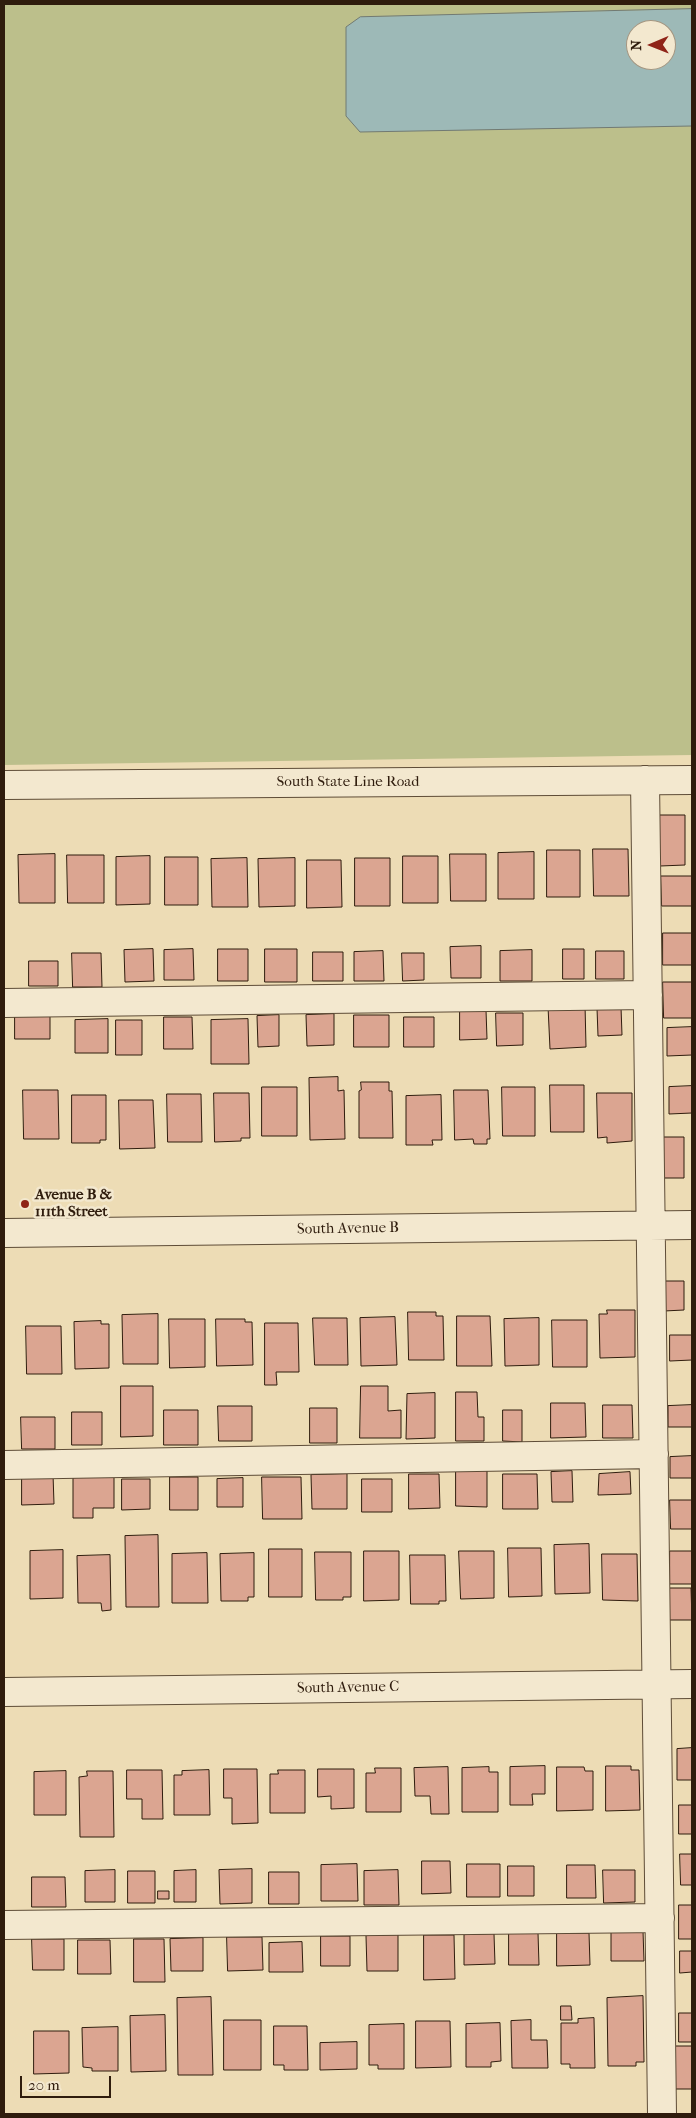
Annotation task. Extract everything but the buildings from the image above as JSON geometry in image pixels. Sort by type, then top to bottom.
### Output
[{"type":"street","points":[[645,780],[662,2114]]},
{"type":"street","name":"South State Line Road","points":[[4,785],[692,780]]},
{"type":"street","points":[[4,1003],[648,995]]},
{"type":"street","name":"South Avenue B","points":[[4,1233],[692,1225]]},
{"type":"street","points":[[4,1465],[654,1454]]},
{"type":"street","name":"South Avenue C","points":[[4,1692],[692,1684]]},
{"type":"street","points":[[4,1925],[660,1918]]},
{"type":"green space","points":[[4,4],[692,4],[692,755],[4,765]]},
{"type":"water","points":[[692,9],[692,126],[360,132],[346,116],[346,27],[360,17]]},
{"type":"place","name":"Avenue B & 111th Street","points":[[25,1204]]}]
